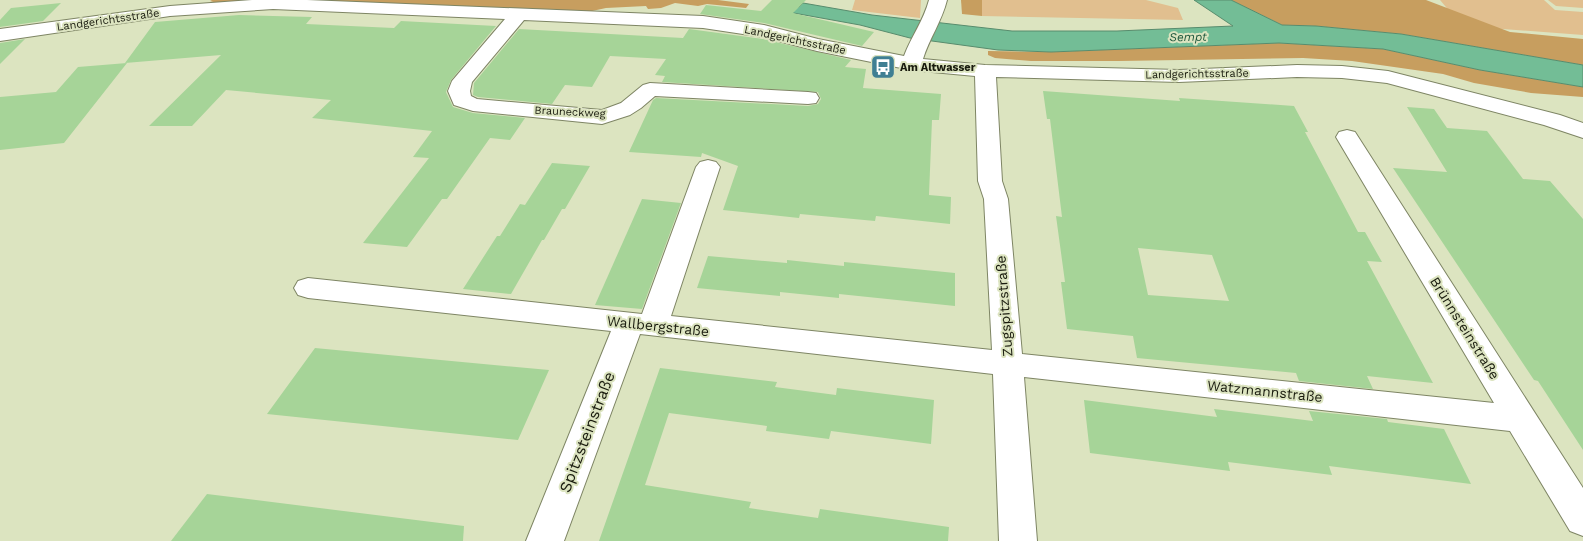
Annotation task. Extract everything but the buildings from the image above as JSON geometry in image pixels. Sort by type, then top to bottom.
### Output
[{"type":"street","points":[[911,64],[919,41],[931,20],[938,0]]},
{"type":"street","name":"Landgerichtsstraße","points":[[0,35],[170,11],[273,4],[703,22],[764,31],[817,45],[911,64],[985,71],[1170,76],[1297,71],[1342,72],[1388,77],[1552,120],[1583,131]]},
{"type":"street","name":"Brauneckweg","points":[[519,14],[462,81],[459,92],[462,100],[473,105],[602,116],[631,108],[650,89],[808,98]]},
{"type":"street","name":"Zugspitzstraße","points":[[985,71],[990,181],[996,199],[1018,541]]},
{"type":"street","name":"Brünnsteinstraße","points":[[1347,137],[1583,520]]},
{"type":"street","name":"Spitzsteinstraße","points":[[545,541],[641,324],[708,166]]},
{"type":"street","name":"Wallbergstraße","points":[[308,288],[1008,364]]},
{"type":"street","name":"Watzmannstraße","points":[[1008,364],[1521,419]]},
{"type":"shaded area","points":[[246,0],[217,3],[210,1]]},
{"type":"shaded area","points":[[246,0],[718,0],[749,4],[746,8],[675,3],[661,8],[648,9],[646,6],[606,8],[578,14]]},
{"type":"shaded area","points":[[855,0],[921,0],[920,18],[852,10]]},
{"type":"shaded area","points":[[961,0],[982,0],[982,16],[962,14]]},
{"type":"shaded area","points":[[982,0],[1146,0],[1178,8],[1183,20],[982,16]]},
{"type":"shaded area","points":[[1231,0],[1426,0],[1510,32],[1583,39],[1583,65],[1401,34],[1316,26],[1282,25]]},
{"type":"shaded area","points":[[1440,0],[1544,0],[1555,10],[1583,12],[1583,35],[1462,26]]},
{"type":"shaded area","points":[[1548,0],[1583,0],[1583,8],[1556,6]]},
{"type":"shaded area","points":[[1279,43],[1383,49],[1480,70],[1583,87],[1583,97],[1531,93],[1474,83],[1443,74],[1352,61],[1303,58],[1031,61],[995,58],[988,55],[988,51],[1051,52]]},
{"type":"water","name":"Sempt","points":[[1194,0],[1231,0],[1282,25],[1316,26],[1401,34],[1583,65],[1583,87],[1480,70],[1383,49],[1279,43],[1051,52],[998,50],[910,38],[860,25],[788,12],[794,6],[799,7],[803,3],[872,15],[1012,31],[1117,31],[1233,26]]},
{"type":"place","name":"Am Altwasser","points":[[883,67]]}]
